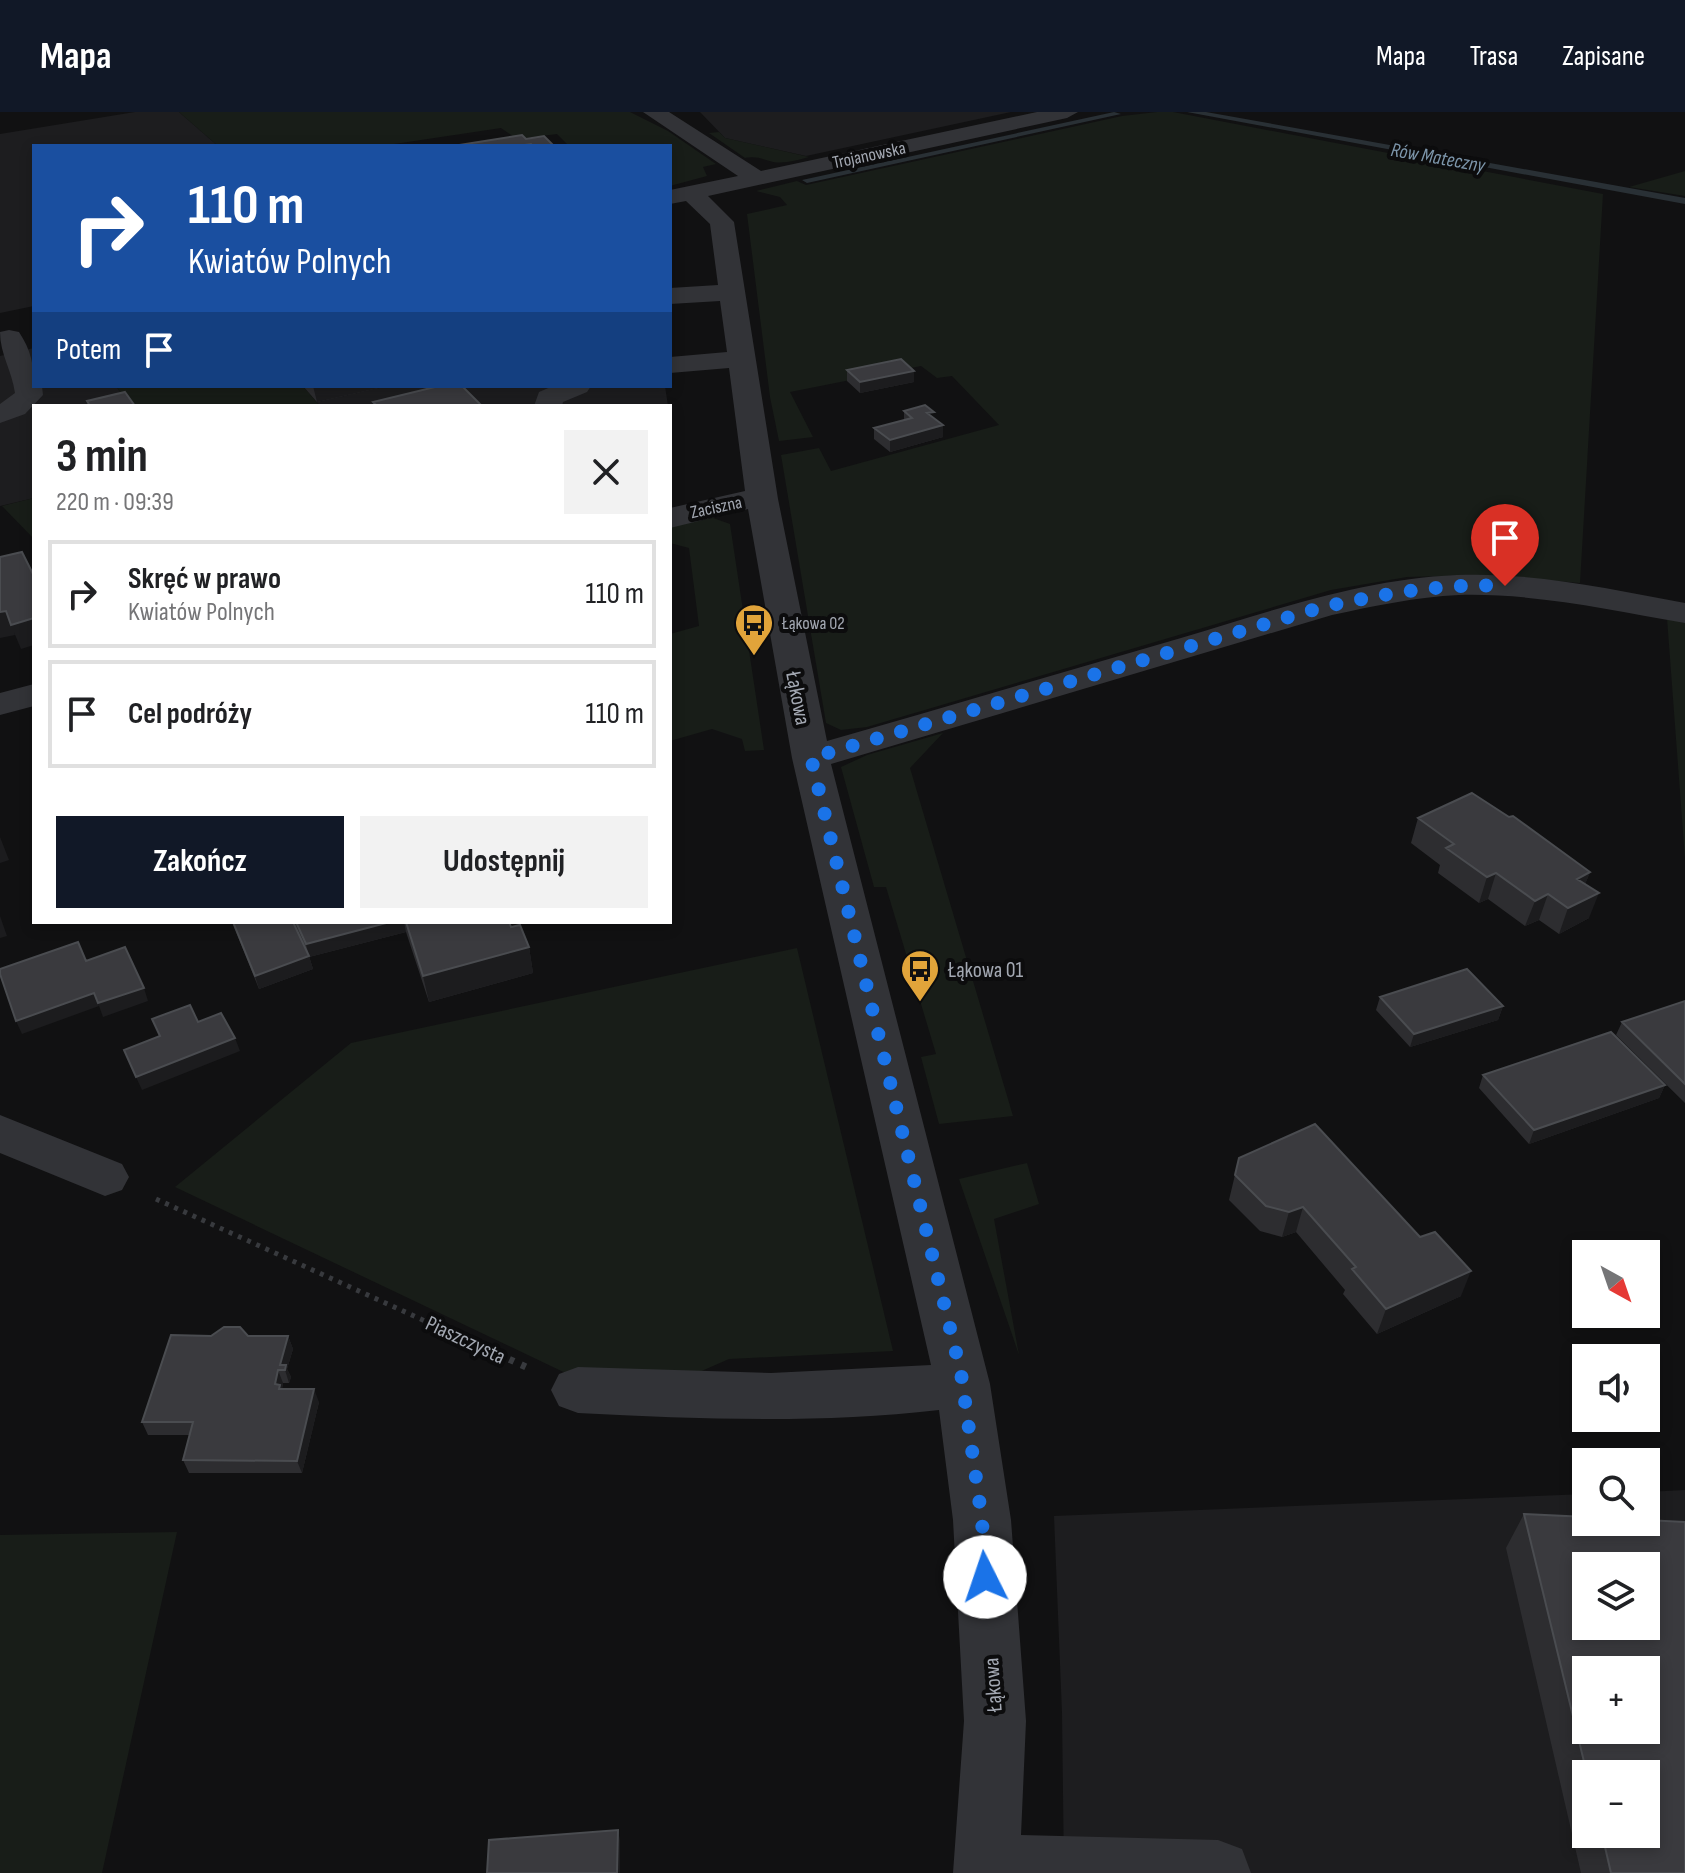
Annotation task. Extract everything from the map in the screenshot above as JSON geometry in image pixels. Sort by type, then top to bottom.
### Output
[{"type":"street","points":[[654,112],[757,178]]},
{"type":"street","name":"Trojanowska","points":[[680,195],[1067,112]]},
{"type":"street","name":"Łąkowa","points":[[680,195],[722,222],[762,499],[811,758],[963,1384],[982,1520],[995,1721],[986,1870]]},
{"type":"street","points":[[672,296],[732,292]]},
{"type":"street","points":[[0,414],[15,408],[29,395],[27,377],[14,337]]},
{"type":"street","points":[[672,365],[742,359]]},
{"type":"street","points":[[548,404],[549,398],[572,388]]},
{"type":"street","name":"Zaciszna","points":[[672,517],[732,501],[762,499]]},
{"type":"street","points":[[811,758],[1323,607],[1398,590],[1477,585],[1532,587],[1685,613]]},
{"type":"street","points":[[0,704],[32,696]]},
{"type":"street","points":[[0,1133],[105,1177]]},
{"type":"street","points":[[578,1390],[773,1398],[916,1390],[963,1384]]},
{"type":"street","points":[[986,1870],[1218,1873]]},
{"type":"path","name":"Piaszczysta","points":[[105,1177],[578,1390]]},
{"type":"shaded area","points":[[135,112],[179,112],[216,144],[32,144],[32,306],[0,313],[0,134]]},
{"type":"shaded area","points":[[179,112],[630,112],[668,131],[716,164],[703,167],[707,176],[672,185],[672,144],[567,144],[557,134],[517,139],[501,128],[394,144],[216,144]]},
{"type":"shaded area","points":[[700,112],[1011,112],[806,156],[725,138]]},
{"type":"shaded area","points":[[1173,112],[1603,194],[1580,583],[1484,575],[1407,577],[1331,590],[867,727],[841,730],[826,723],[781,455],[819,448],[831,471],[999,425],[952,376],[937,378],[921,366],[790,392],[813,437],[779,441],[770,397],[747,214],[787,205],[780,197],[756,191],[797,181],[806,185],[1122,116]]},
{"type":"shaded area","points":[[719,132],[725,138],[809,157],[782,162],[745,158],[709,133]]},
{"type":"shaded area","points":[[1685,171],[1685,196],[1629,187]]},
{"type":"shaded area","points":[[32,348],[32,388],[117,388],[129,404],[32,404],[32,498],[0,506],[0,356]]},
{"type":"shaded area","points":[[117,388],[305,388],[318,404],[129,404]]},
{"type":"shaded area","points":[[305,388],[665,388],[668,404],[318,404]]},
{"type":"shaded area","points":[[32,498],[32,537],[2,506]]},
{"type":"shaded area","points":[[713,518],[730,524],[764,750],[745,751],[742,739],[712,729],[672,740],[672,633],[699,626],[689,548],[672,544],[672,525]]},
{"type":"shaded area","points":[[1667,618],[1685,621],[1685,859]]},
{"type":"shaded area","points":[[943,733],[910,768],[1013,1116],[939,1124],[921,1057],[936,1054],[886,887],[874,887],[841,767],[867,755]]},
{"type":"shaded area","points":[[797,948],[893,1351],[729,1359],[672,1384],[576,1378],[175,1187],[351,1043]]},
{"type":"shaded area","points":[[1027,1163],[1039,1204],[994,1219],[1019,1355],[959,1179]]},
{"type":"shaded area","points":[[1685,1490],[1685,1873],[1064,1873],[1062,1713],[1054,1516],[1572,1495],[1572,1536],[1660,1536],[1660,1491]]},
{"type":"shaded area","points":[[177,1532],[102,1873],[0,1873],[0,1535]]},
{"type":"building","points":[[522,135],[526,139],[544,136],[552,144],[531,144],[466,144]]},
{"type":"building","points":[[901,359],[914,371],[860,382],[847,370]]},
{"type":"building","points":[[431,388],[464,388],[480,404],[375,404],[373,402]]},
{"type":"building","points":[[125,392],[134,404],[89,404],[87,401]]},
{"type":"building","points":[[925,405],[934,412],[927,413],[943,425],[890,440],[874,428],[912,418],[904,411]]},
{"type":"building","points":[[22,552],[32,572],[32,619],[11,625],[6,611],[0,612],[0,557]]},
{"type":"building","points":[[1472,793],[1509,817],[1513,816],[1590,872],[1577,879],[1599,893],[1568,908],[1548,894],[1535,901],[1496,873],[1487,877],[1446,848],[1454,844],[1418,818]]},
{"type":"building","points":[[234,924],[294,924],[309,956],[255,976]]},
{"type":"building","points":[[297,924],[382,924],[306,944]]},
{"type":"building","points":[[407,924],[520,925],[529,947],[423,976]]},
{"type":"building","points":[[78,942],[86,961],[125,947],[144,988],[98,1003],[94,993],[16,1021],[0,969]]},
{"type":"building","points":[[1467,969],[1503,1006],[1414,1034],[1380,997]]},
{"type":"building","points":[[1685,1001],[1685,1084],[1622,1022]]},
{"type":"building","points":[[190,1005],[198,1022],[221,1013],[235,1038],[136,1077],[124,1050],[160,1036],[152,1019]]},
{"type":"building","points":[[1611,1032],[1665,1085],[1534,1130],[1483,1075]]},
{"type":"building","points":[[1315,1124],[1420,1237],[1435,1232],[1471,1271],[1386,1309],[1352,1269],[1356,1267],[1303,1207],[1289,1212],[1266,1206],[1235,1175],[1239,1158]]},
{"type":"building","points":[[224,1327],[240,1327],[248,1336],[288,1336],[280,1365],[286,1365],[285,1370],[278,1370],[275,1384],[280,1385],[279,1389],[314,1389],[297,1461],[183,1460],[193,1422],[142,1422],[171,1335],[211,1336]]},
{"type":"building","points":[[1524,1514],[1572,1516],[1572,1536],[1660,1536],[1660,1521],[1685,1522],[1685,1873],[1611,1873],[1605,1848],[1660,1848],[1660,1760],[1584,1760],[1580,1744],[1660,1744],[1660,1656],[1572,1656],[1572,1712]]},
{"type":"building","points":[[618,1830],[617,1873],[487,1873],[489,1840]]},
{"type":"waterway","name":"Rów Mateczny","points":[[1191,112],[1685,201]]},
{"type":"waterway","points":[[807,180],[1117,114]]},
{"type":"place","name":"Łąkowa 02","points":[[754,657]]},
{"type":"place","name":"Łąkowa 01","points":[[920,1003]]},
{"type":"route","points":[[985,1577],[982,1520],[961,1373],[811,758],[1323,607],[1398,590],[1505,586]]}]
